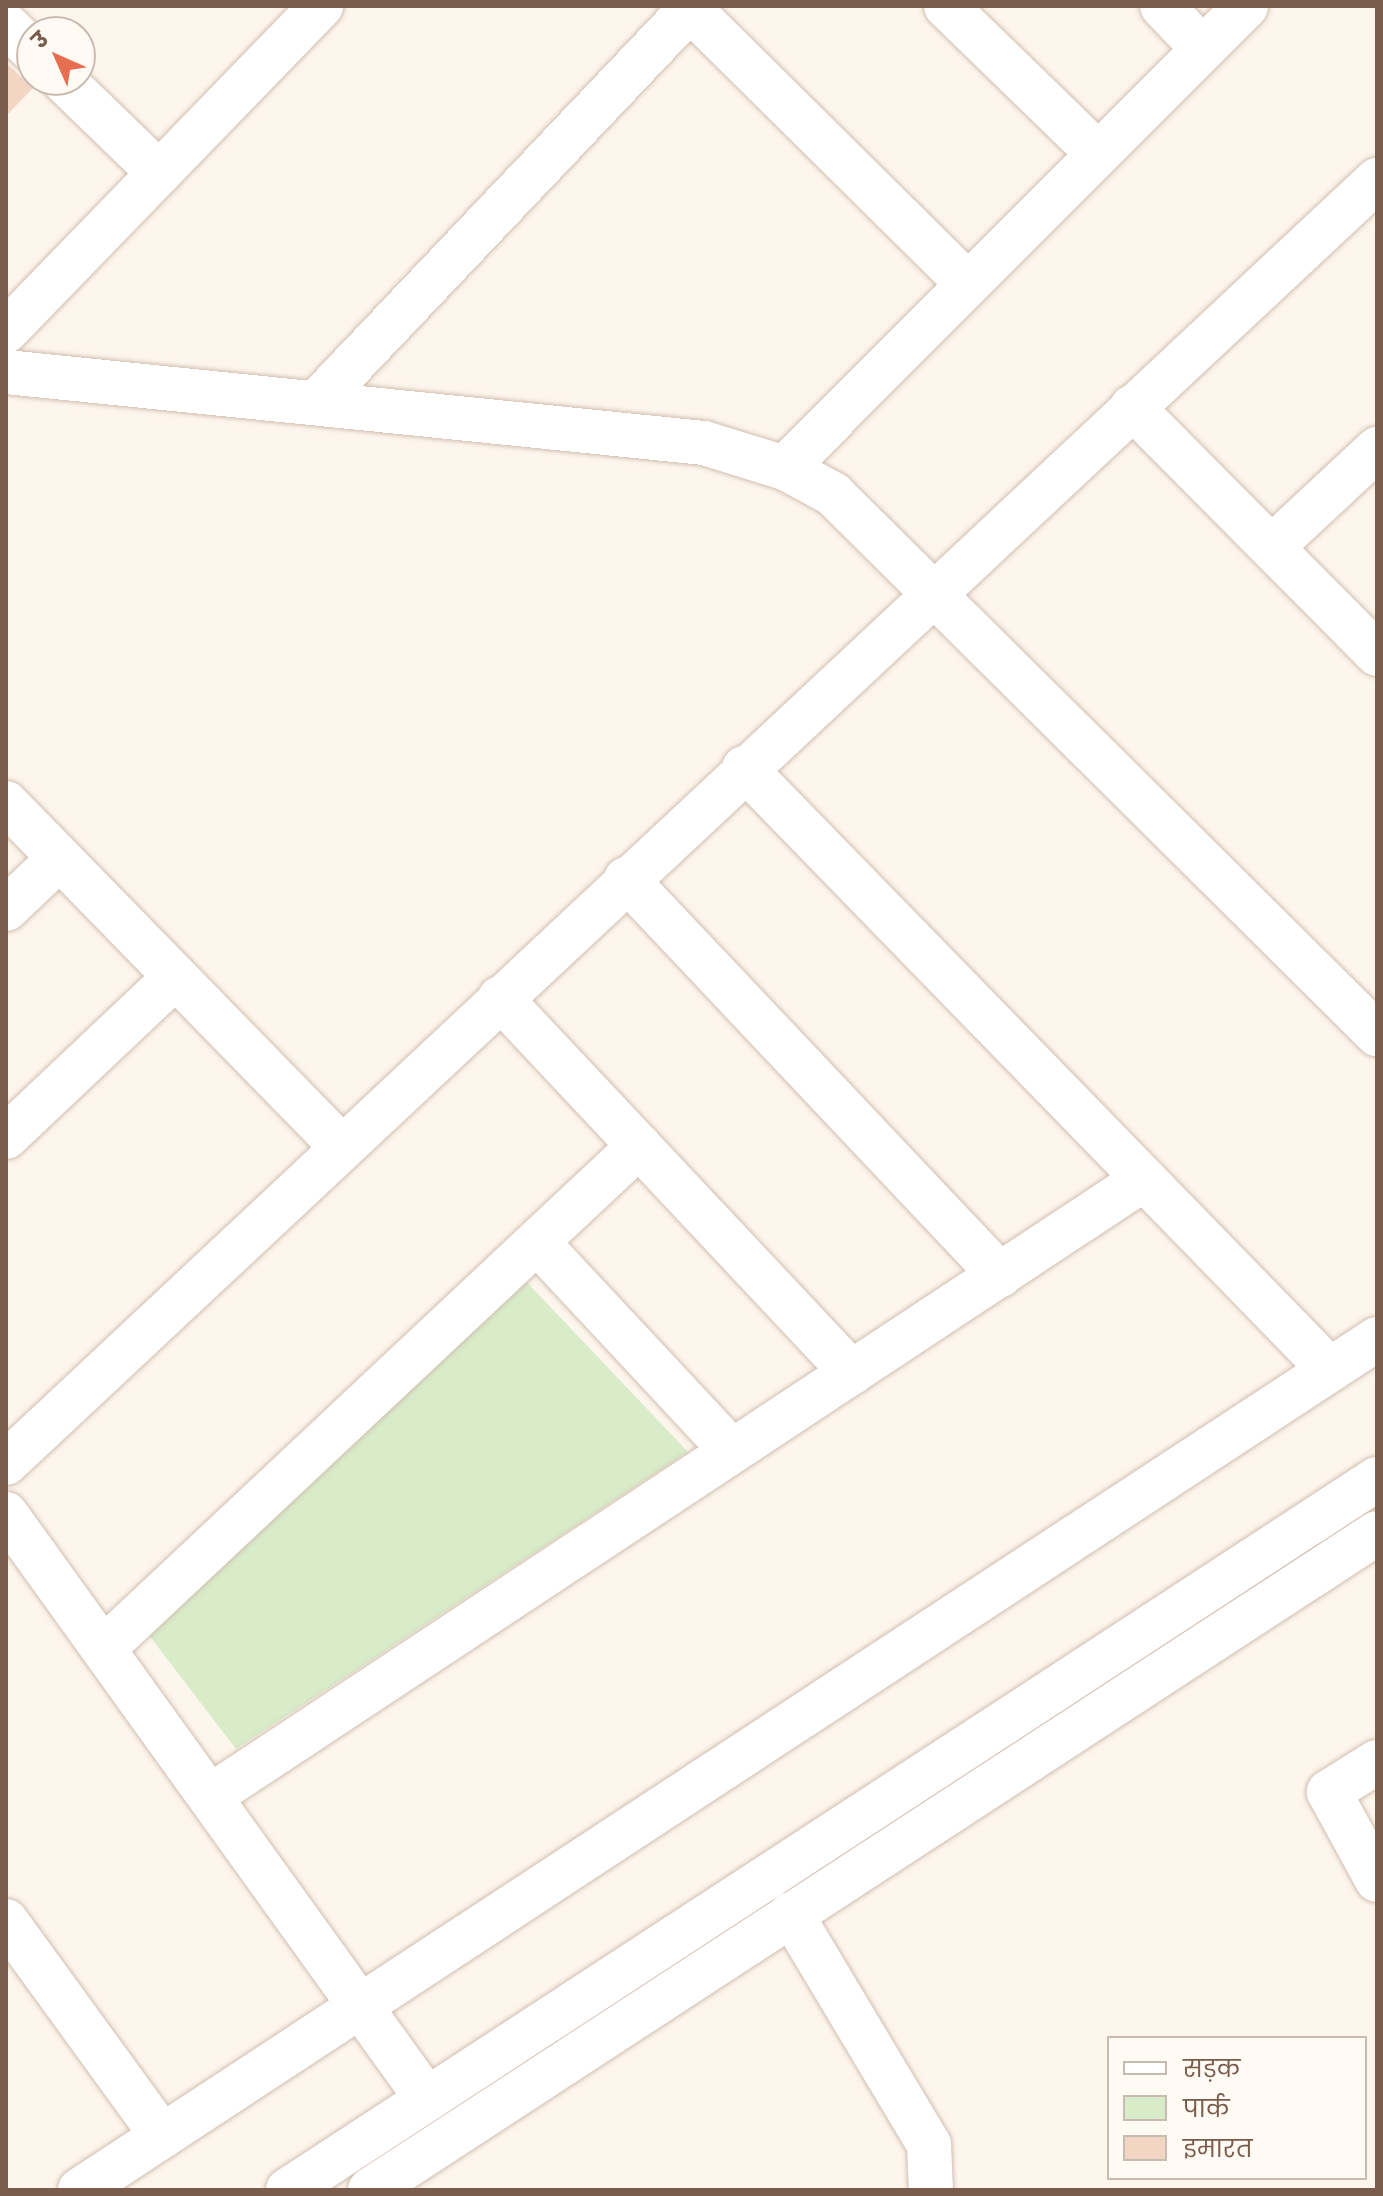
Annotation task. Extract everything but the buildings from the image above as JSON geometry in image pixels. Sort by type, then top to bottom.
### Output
[{"type":"street","points":[[6,331],[321,6]]},
{"type":"street","points":[[946,6],[1098,154]]},
{"type":"street","points":[[1162,6],[1203,49]]},
{"type":"street","points":[[785,468],[1246,6]]},
{"type":"street","points":[[316,403],[692,8],[968,284]]},
{"type":"street","points":[[80,96],[159,173]]},
{"type":"street","points":[[6,1463],[932,592],[1377,180]]},
{"type":"street","points":[[6,372],[704,443],[785,468],[833,494],[1377,1034]]},
{"type":"street","points":[[1132,407],[1374,645]]},
{"type":"street","points":[[1272,547],[1377,449]]},
{"type":"street","points":[[744,768],[1330,1370]]},
{"type":"street","points":[[6,803],[342,1147]]},
{"type":"street","points":[[6,909],[60,858]]},
{"type":"street","points":[[626,879],[1000,1275]]},
{"type":"street","points":[[6,1137],[175,977]]},
{"type":"street","points":[[500,998],[852,1373]]},
{"type":"street","points":[[104,1648],[639,1146]]},
{"type":"street","points":[[212,1795],[1144,1179]]},
{"type":"street","points":[[537,1242],[732,1451]]},
{"type":"street","points":[[80,2190],[1377,1339]]},
{"type":"street","points":[[288,2190],[1377,1479]]},
{"type":"street","points":[[6,1514],[364,2004],[427,2099]]},
{"type":"street","points":[[370,2190],[1377,1533]]},
{"type":"street","points":[[1377,1762],[1329,1792],[1377,1880]]},
{"type":"street","points":[[791,1914],[929,2145],[931,2190]]},
{"type":"street","points":[[10,1936],[162,2136]]},
{"type":"green space","points":[[521,1276],[688,1452],[236,1749],[145,1630]]}]
